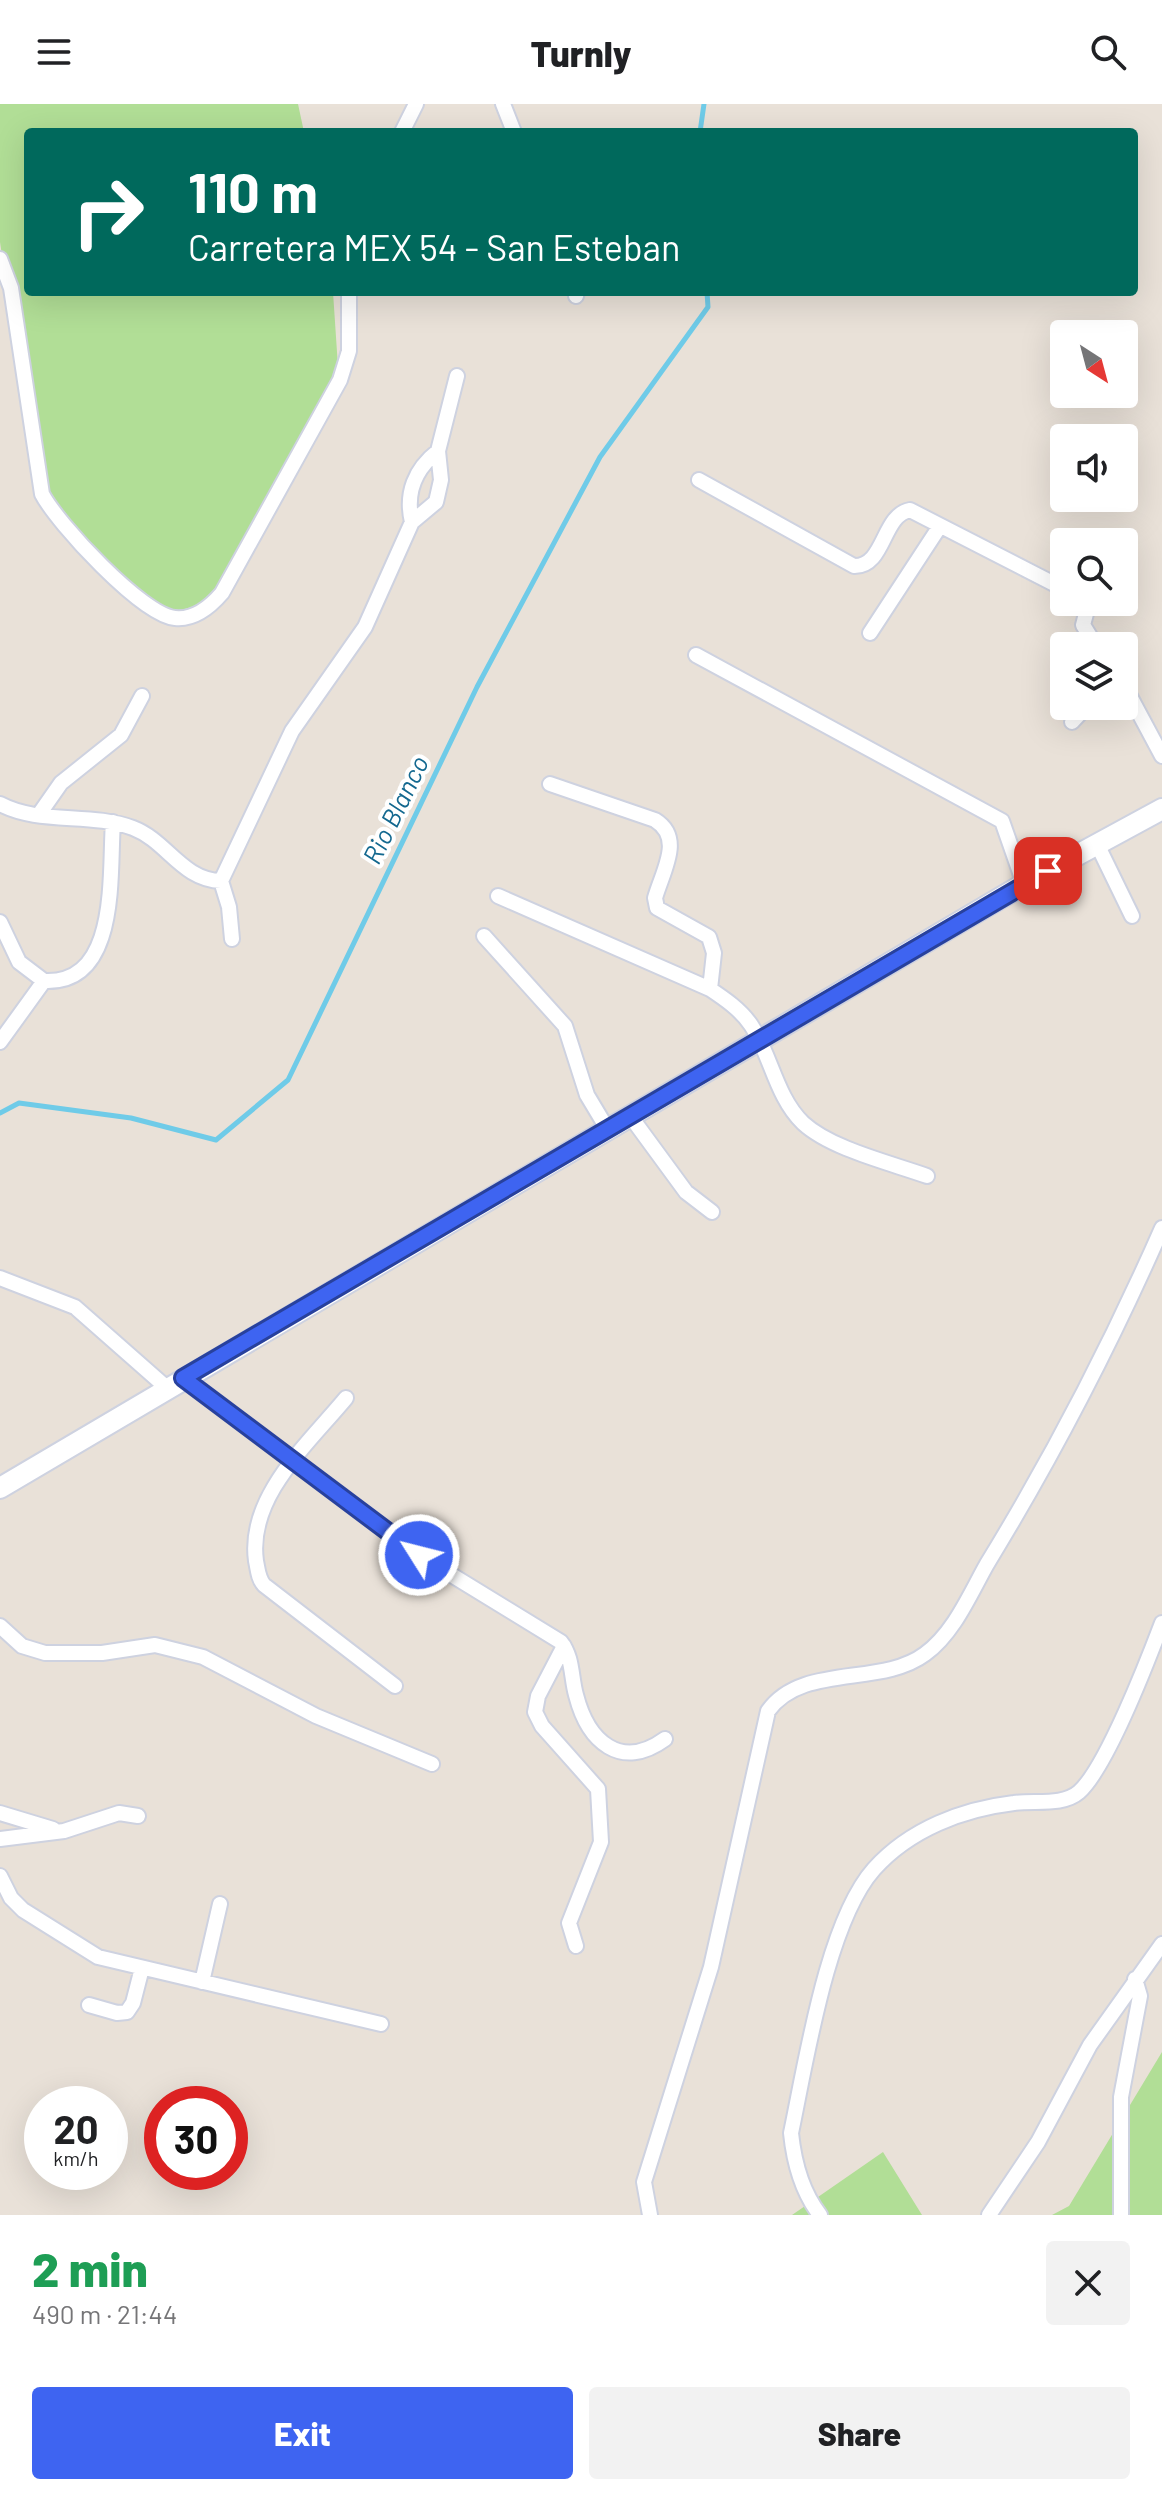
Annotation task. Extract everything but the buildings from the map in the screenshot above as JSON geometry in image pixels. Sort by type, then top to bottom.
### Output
[{"type":"street","points":[[404,128],[416,104]]},
{"type":"street","points":[[503,104],[512,128]]},
{"type":"street","points":[[0,259],[42,494],[61,522],[136,595],[155,611],[174,618],[200,612],[222,593],[334,393],[349,351],[349,296]]},
{"type":"street","points":[[232,939],[229,907],[221,881],[292,731],[365,627],[412,522],[432,507],[437,498],[441,470],[438,451],[457,376]]},
{"type":"street","points":[[412,522],[409,502],[412,486],[424,463],[438,451]]},
{"type":"street","points":[[699,480],[854,566],[861,566],[872,559],[900,513],[914,512],[1050,582]]},
{"type":"street","points":[[870,633],[940,526]]},
{"type":"street","points":[[696,655],[1000,820],[1006,827],[1024,884]]},
{"type":"street","points":[[40,813],[61,783],[121,735],[142,696]]},
{"type":"street","points":[[1138,711],[1162,756]]},
{"type":"street","points":[[550,784],[655,820],[668,828],[672,839],[655,898],[657,908],[709,937],[714,953],[710,989]]},
{"type":"street","points":[[0,804],[21,813],[113,822],[150,836],[192,874],[221,881]]},
{"type":"street","points":[[0,1488],[1024,884],[1162,809]]},
{"type":"street","points":[[0,922],[19,962],[44,981],[67,979],[86,966],[99,951],[104,927],[113,822]]},
{"type":"street","points":[[1097,844],[1132,916]]},
{"type":"street","points":[[498,896],[710,989],[747,1019],[802,1122],[842,1145],[927,1176]]},
{"type":"street","points":[[484,936],[565,1026],[587,1095],[608,1130]]},
{"type":"street","points":[[0,1042],[44,981]]},
{"type":"street","points":[[631,1117],[686,1192],[712,1212]]},
{"type":"street","points":[[650,2215],[644,2182],[711,1967],[768,1711],[783,1697],[822,1681],[874,1674],[906,1664],[926,1653],[948,1630],[1047,1462],[1162,1228]]},
{"type":"street","points":[[0,1278],[75,1307],[175,1383],[293,1461],[419,1555],[564,1646],[581,1709],[607,1747],[630,1755],[645,1751],[665,1739]]},
{"type":"street","points":[[346,1398],[293,1461],[256,1524],[255,1553],[260,1581],[395,1686]]},
{"type":"street","points":[[820,2215],[806,2194],[793,2153],[791,2133],[837,1936],[862,1885],[892,1851],[934,1826],[987,1807],[1061,1800],[1079,1791],[1116,1730],[1162,1623]]},
{"type":"street","points":[[0,1626],[22,1646],[45,1653],[102,1653],[155,1645],[203,1657],[316,1716],[432,1764]]},
{"type":"street","points":[[564,1646],[538,1696],[535,1712],[542,1726],[598,1789],[601,1842],[569,1923],[576,1946]]},
{"type":"street","points":[[0,1813],[58,1831]]},
{"type":"street","points":[[0,1839],[58,1831],[119,1813],[138,1816]]},
{"type":"street","points":[[0,1876],[11,1898],[23,1910],[98,1957],[381,2024]]},
{"type":"street","points":[[202,1982],[220,1904]]},
{"type":"street","points":[[989,2215],[1001,2203],[1038,2142],[1090,2045],[1162,1944]]},
{"type":"street","points":[[89,2005],[117,2013],[127,2012],[133,2003],[142,1968]]},
{"type":"street","points":[[1121,2215],[1120,2118],[1140,1996],[1135,1979]]},
{"type":"green space","points":[[0,104],[298,104],[303,128],[24,128],[24,296],[333,296],[338,367],[211,601],[175,612],[148,610],[92,550],[39,503],[0,242]]},
{"type":"green space","points":[[1162,2052],[1162,2215],[1052,2215],[1069,2206]]},
{"type":"green space","points":[[883,2152],[922,2215],[792,2215]]},
{"type":"waterway","name":"Rio Blanco","points":[[701,128],[704,104]]},
{"type":"waterway","name":"Rio Blanco","points":[[0,1113],[19,1103],[131,1118],[216,1140],[288,1080],[477,687],[600,457],[708,307],[707,296]]},
{"type":"route","points":[[419,1555],[183,1378],[1048,871]]}]
